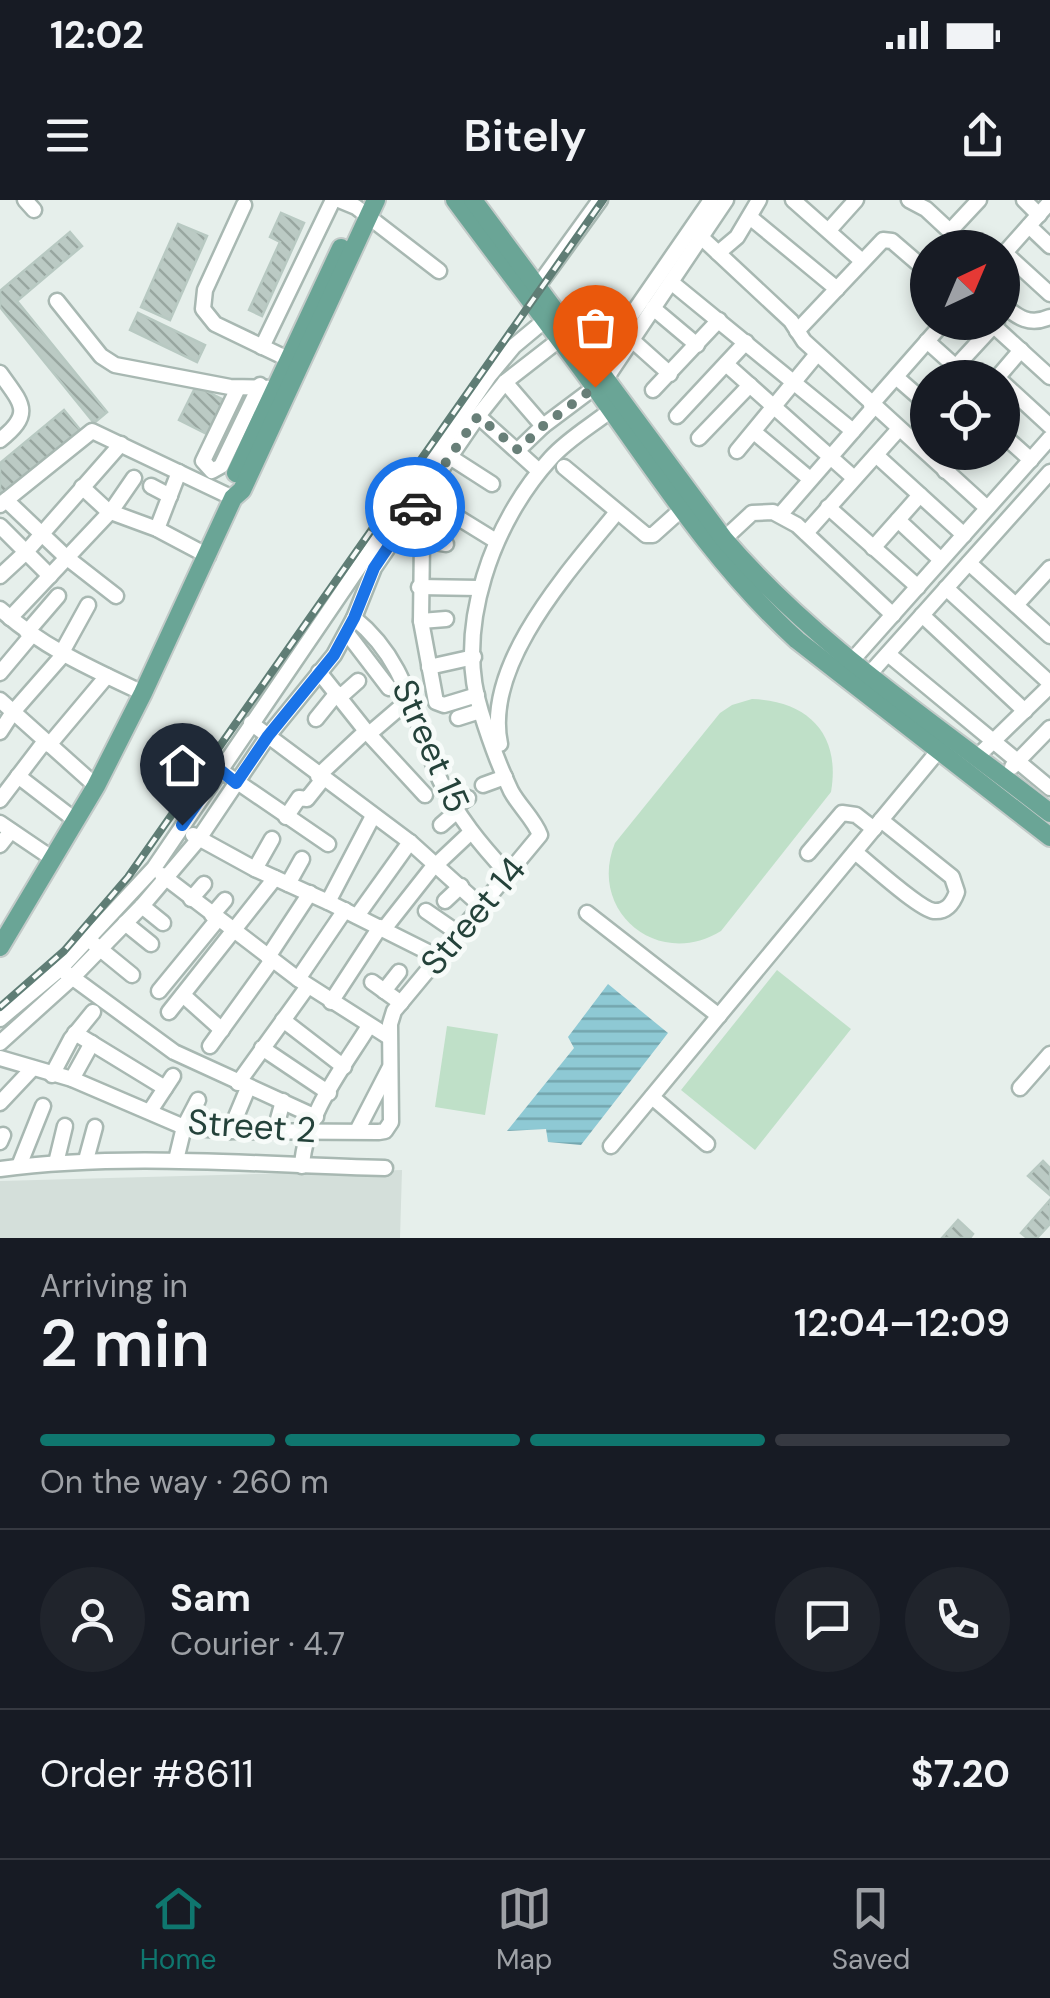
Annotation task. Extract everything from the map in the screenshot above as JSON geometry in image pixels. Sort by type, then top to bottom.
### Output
[{"type":"main road","points":[[455,200],[526,280],[544,321],[598,378],[611,410],[682,509],[768,614],[978,756],[1050,813]]},
{"type":"main road","points":[[473,200],[598,378],[724,538],[767,588],[846,667]]},
{"type":"main road","points":[[0,947],[96,786],[143,693],[232,498],[242,490],[274,389],[367,207]]},
{"type":"main road","points":[[274,389],[367,207]]},
{"type":"main road","points":[[864,681],[939,750],[1050,837]]},
{"type":"street","points":[[262,347],[336,200],[367,207],[439,271]]},
{"type":"street","points":[[526,280],[600,200]]},
{"type":"street","points":[[518,450],[598,378],[632,340],[726,200]]},
{"type":"street","points":[[718,253],[737,237],[759,200]]},
{"type":"street","points":[[794,200],[862,261]]},
{"type":"street","points":[[951,230],[978,200]]},
{"type":"street","points":[[1024,200],[1050,246]]},
{"type":"street","points":[[598,378],[707,201]]},
{"type":"street","points":[[828,230],[850,202]]},
{"type":"street","points":[[919,202],[949,230]]},
{"type":"street","points":[[1020,236],[1050,202]]},
{"type":"street","points":[[244,205],[206,290],[202,309],[215,324],[288,359]]},
{"type":"street","points":[[751,218],[837,288]]},
{"type":"street","points":[[702,237],[791,321],[817,354],[988,508]]},
{"type":"street","points":[[798,331],[880,242],[890,239],[910,256]]},
{"type":"street","points":[[1020,268],[1050,294]]},
{"type":"street","points":[[671,282],[853,431]]},
{"type":"street","points":[[57,301],[101,356],[115,365],[238,388],[274,389]]},
{"type":"street","points":[[653,308],[696,345]]},
{"type":"street","points":[[1020,320],[1050,318]]},
{"type":"street","points":[[653,390],[720,320]]},
{"type":"street","points":[[1,1040],[94,945],[154,868],[489,376],[514,346],[544,321]]},
{"type":"street","points":[[94,945],[142,906],[198,840],[268,736],[347,632],[374,568],[478,416],[505,382],[559,340]]},
{"type":"street","points":[[632,340],[670,374]]},
{"type":"street","points":[[966,360],[982,340]]},
{"type":"street","points":[[1015,340],[1050,377]]},
{"type":"street","points":[[677,416],[746,342]]},
{"type":"street","points":[[780,514],[927,342],[944,360]]},
{"type":"street","points":[[1013,360],[1021,350]]},
{"type":"street","points":[[737,451],[817,354]]},
{"type":"street","points":[[726,364],[854,478]]},
{"type":"street","points":[[0,373],[22,406],[22,417],[16,427],[0,440]]},
{"type":"street","points":[[896,377],[910,389]]},
{"type":"street","points":[[505,382],[543,426]]},
{"type":"street","points":[[700,438],[750,385]]},
{"type":"street","points":[[238,388],[203,462],[212,471],[221,466],[274,389]]},
{"type":"street","points":[[1020,399],[1050,426]]},
{"type":"street","name":"Street 14","points":[[391,1122],[391,1018],[540,835],[511,802],[476,695],[474,657],[479,588],[496,541],[540,471],[561,448],[611,410]]},
{"type":"street","points":[[478,416],[540,471]]},
{"type":"street","points":[[806,533],[898,430]]},
{"type":"street","points":[[754,432],[810,479]]},
{"type":"street","points":[[116,596],[3,502],[86,433],[98,433],[232,498]]},
{"type":"street","points":[[846,667],[1050,438]]},
{"type":"street","points":[[0,576],[121,444]]},
{"type":"street","points":[[1020,450],[1031,460]]},
{"type":"street","points":[[876,454],[964,535]]},
{"type":"street","points":[[450,457],[492,484]]},
{"type":"street","points":[[564,466],[649,536],[682,509]]},
{"type":"street","points":[[157,530],[179,472]]},
{"type":"street","points":[[864,681],[1050,472]]},
{"type":"street","points":[[134,478],[110,512],[50,576],[5,614],[62,654],[143,693]]},
{"type":"street","points":[[151,486],[170,496]]},
{"type":"street","points":[[82,487],[110,512],[208,556]]},
{"type":"street","points":[[873,548],[920,495]]},
{"type":"street","points":[[423,496],[496,541]]},
{"type":"street","points":[[828,508],[918,587]]},
{"type":"street","points":[[502,753],[496,726],[500,699],[518,652],[546,598],[618,512]]},
{"type":"street","points":[[724,538],[752,513],[780,514],[806,533],[893,615]]},
{"type":"street","points":[[407,519],[422,540],[421,620],[435,698],[440,704],[476,695]]},
{"type":"street","points":[[898,520],[941,560]]},
{"type":"street","points":[[0,526],[50,576]]},
{"type":"street","points":[[422,540],[446,544]]},
{"type":"street","points":[[969,563],[1050,636]]},
{"type":"street","points":[[1016,606],[1050,568]]},
{"type":"street","points":[[419,588],[479,588]]},
{"type":"street","points":[[946,588],[1050,684],[978,756]]},
{"type":"street","points":[[0,673],[58,596]]},
{"type":"street","points":[[0,732],[62,654],[88,605]]},
{"type":"street","points":[[922,615],[1025,711]]},
{"type":"street","name":"Street 15","points":[[354,618],[391,658],[455,809],[508,874]]},
{"type":"street","points":[[421,620],[446,618]]},
{"type":"street","points":[[347,632],[389,688]]},
{"type":"street","points":[[888,654],[1050,788]]},
{"type":"street","points":[[430,667],[474,657]]},
{"type":"street","points":[[319,672],[425,795]]},
{"type":"street","points":[[0,800],[10,778],[107,676]]},
{"type":"street","points":[[316,719],[338,695],[358,681]]},
{"type":"street","points":[[286,817],[299,798],[306,799],[321,777],[367,732],[411,698]]},
{"type":"street","points":[[0,700],[96,786]]},
{"type":"street","points":[[458,718],[480,711]]},
{"type":"street","points":[[251,723],[437,863],[481,906]]},
{"type":"street","points":[[1004,777],[1050,728]]},
{"type":"street","points":[[611,1146],[939,750]]},
{"type":"street","points":[[220,770],[328,844]]},
{"type":"street","points":[[483,786],[505,777]]},
{"type":"street","points":[[10,778],[76,820]]},
{"type":"street","points":[[441,826],[468,798]]},
{"type":"street","points":[[808,853],[842,814],[856,816],[878,825],[952,877],[957,892],[950,906],[927,909],[855,852]]},
{"type":"street","points":[[328,902],[374,816]]},
{"type":"street","points":[[182,825],[198,840],[254,869],[438,957]]},
{"type":"street","points":[[0,846],[5,827],[53,860]]},
{"type":"street","points":[[331,1002],[382,928],[437,863],[472,832]]},
{"type":"street","points":[[254,869],[272,839]]},
{"type":"street","points":[[230,1131],[243,1085],[262,1048],[351,913],[410,842]]},
{"type":"street","points":[[169,1012],[302,859]]},
{"type":"street","points":[[154,868],[303,983],[389,1037]]},
{"type":"street","points":[[190,899],[204,884]]},
{"type":"street","points":[[445,902],[460,886]]},
{"type":"street","points":[[210,1046],[310,893]]},
{"type":"street","points":[[159,991],[225,900]]},
{"type":"street","points":[[142,906],[163,923]]},
{"type":"street","points":[[426,910],[458,933]]},
{"type":"street","points":[[587,913],[719,1016]]},
{"type":"street","points":[[125,923],[151,944]]},
{"type":"street","points":[[94,945],[132,975]]},
{"type":"street","points":[[398,972],[378,986],[401,1003]]},
{"type":"street","points":[[0,1019],[66,973]]},
{"type":"street","points":[[66,973],[174,1052],[316,1117]]},
{"type":"street","points":[[184,995],[222,1030]]},
{"type":"street","points":[[52,1074],[75,1032],[93,1012]]},
{"type":"street","points":[[283,1020],[344,1067]]},
{"type":"street","points":[[302,1166],[316,1117],[370,1026]]},
{"type":"street","points":[[75,1032],[169,1082],[150,1111]]},
{"type":"street","points":[[72,1080],[92,1043]]},
{"type":"street","points":[[262,1048],[329,1092]]},
{"type":"street","points":[[1020,1088],[1050,1054]]},
{"type":"street","name":"Street 2","points":[[0,1058],[72,1080],[184,1127],[230,1131],[385,1131],[391,1122]]},
{"type":"street","points":[[0,1103],[33,1068]]},
{"type":"street","points":[[357,1131],[389,1069]]},
{"type":"street","points":[[652,1097],[707,1144]]},
{"type":"street","points":[[176,1160],[184,1127],[198,1100]]},
{"type":"street","points":[[275,1130],[283,1102]]},
{"type":"street","points":[[19,1166],[42,1106]]},
{"type":"street","points":[[56,1163],[65,1126]]},
{"type":"street","points":[[86,1160],[95,1127]]},
{"type":"street","points":[[0,1169],[86,1160],[385,1168]]},
{"type":"shaded area","points":[[402,1170],[400,1238],[0,1238],[0,1181]]},
{"type":"green space","points":[[752,699],[789,706],[816,724],[831,753],[831,792],[721,931],[697,941],[674,943],[652,938],[634,927],[620,911],[611,891],[609,868],[615,843],[720,713]]},
{"type":"green space","points":[[777,970],[851,1029],[755,1150],[681,1090]]},
{"type":"green space","points":[[447,1026],[498,1034],[485,1115],[435,1107]]},
{"type":"water","points":[[608,984],[668,1033],[581,1145],[548,1142],[546,1129],[507,1131],[574,1048],[568,1037]]},
{"type":"building","points":[[281,213],[304,223],[262,316],[249,310],[280,242],[270,237]]},
{"type":"building","points":[[178,224],[207,236],[170,320],[141,307]]},
{"type":"building","points":[[70,232],[82,246],[17,301],[107,412],[94,423],[0,307],[0,291]]},
{"type":"building","points":[[138,313],[205,345],[197,362],[130,330]]},
{"type":"building","points":[[196,386],[224,400],[207,434],[179,420]]},
{"type":"building","points":[[64,410],[82,432],[0,500],[0,463]]},
{"type":"building","points":[[1043,1161],[1050,1168],[1050,1195],[1028,1176]]},
{"type":"building","points":[[1050,1200],[1050,1224],[1037,1238],[1027,1238],[1021,1233]]},
{"type":"building","points":[[958,1220],[973,1234],[970,1238],[942,1238]]},
{"type":"railway","points":[[0,1007],[64,951],[128,877],[603,200]]},
{"type":"way so far","points":[[415,507],[478,416],[518,450],[595,387]]},
{"type":"route","points":[[182,825],[220,770],[236,783],[268,736],[334,655],[374,568],[415,507]]}]
